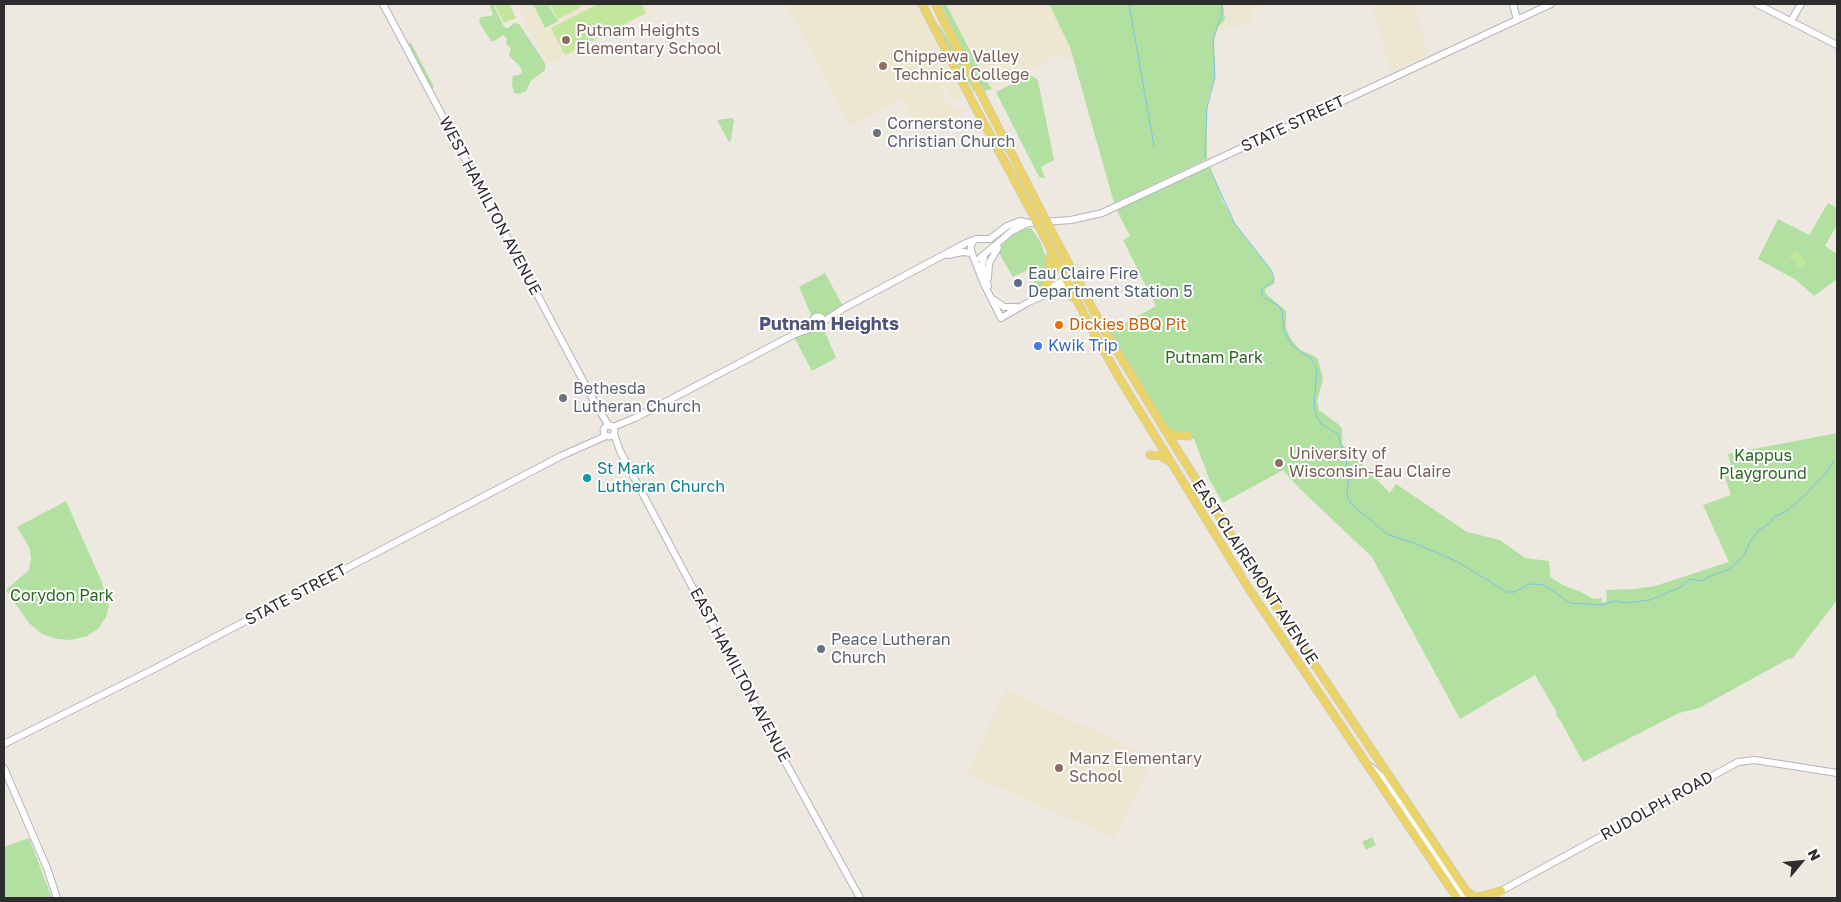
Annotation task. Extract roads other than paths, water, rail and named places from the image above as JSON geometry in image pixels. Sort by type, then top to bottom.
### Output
[{"type":"main road","name":"WEST HAMILTON AVENUE","points":[[383,4],[598,414],[609,431]]},
{"type":"main road","name":"EAST CLAIREMONT AVENUE","points":[[922,4],[1076,300],[1118,376],[1254,597],[1457,898]]},
{"type":"main road","name":"EAST CLAIREMONT AVENUE","points":[[934,4],[1104,330],[1282,616],[1471,898]]},
{"type":"main road","points":[[1513,4],[1517,20]]},
{"type":"main road","name":"STATE STREET","points":[[985,255],[1016,228],[1029,223],[1071,220],[1102,213],[1551,4]]},
{"type":"main road","points":[[1757,4],[1837,45]]},
{"type":"main road","points":[[1791,22],[1801,4]]},
{"type":"main road","name":"STATE STREET","points":[[983,240],[993,238],[1003,229],[1015,223],[1024,221],[1029,223]]},
{"type":"main road","points":[[1006,236],[989,263],[988,281],[990,296],[996,303],[1004,307],[1020,306]]},
{"type":"main road","points":[[942,257],[948,252],[974,240],[983,240],[987,248],[982,265],[988,281]]},
{"type":"main road","points":[[974,240],[971,245],[972,254],[1001,318],[1020,306],[1053,292],[1076,277]]},
{"type":"main road","points":[[1042,292],[1051,278],[1050,258],[1052,251]]},
{"type":"main road","points":[[942,257],[962,252],[972,254],[978,258],[985,255]]},
{"type":"main road","name":"STATE STREET","points":[[4,744],[154,669],[588,443],[594,442],[609,431],[813,324],[820,327],[822,320],[942,257]]},
{"type":"main road","points":[[1027,303],[1042,292],[1063,281],[1067,282]]},
{"type":"main road","points":[[1053,292],[1063,292],[1076,300]]},
{"type":"main road","points":[[1165,430],[1174,435],[1188,436]]},
{"type":"main road","name":"EAST HAMILTON AVENUE","points":[[609,431],[860,898]]},
{"type":"main road","points":[[1150,455],[1161,456],[1171,462]]},
{"type":"main road","name":"RUDOLPH ROAD","points":[[1488,898],[1738,762],[1755,760],[1837,773]]},
{"type":"main road","points":[[1368,765],[1381,776],[1464,898]]},
{"type":"main road","points":[[4,768],[57,898]]},
{"type":"main road","points":[[1464,888],[1472,896],[1501,891]]},
{"type":"waterway","points":[[1129,4],[1154,146]]},
{"type":"waterway","points":[[1205,157],[1207,107],[1215,77],[1213,40],[1222,13],[1222,4]]},
{"type":"waterway","points":[[1212,174],[1235,224],[1271,270],[1274,277],[1273,281],[1262,289],[1262,295],[1279,306],[1282,310],[1284,330],[1292,345],[1310,358],[1315,365],[1317,371],[1314,404],[1316,415],[1321,424],[1338,434],[1346,459],[1349,477],[1347,493],[1352,505],[1387,534],[1456,561],[1507,592],[1515,592],[1529,584],[1544,585],[1570,603],[1601,605],[1616,601],[1625,603],[1650,600],[1681,587],[1690,579],[1702,581],[1732,567],[1744,555],[1751,540],[1759,530],[1802,498],[1827,472],[1834,461]]},
{"type":"place","name":"Putnam Heights Elementary School","points":[[566,40]]},
{"type":"place","name":"Chippewa Valley Technical College","points":[[883,66]]},
{"type":"place","name":"Cornerstone Christian Church","points":[[877,133]]},
{"type":"place","name":"Eau Claire Fire Department Station 5","points":[[1018,283]]},
{"type":"place","name":"Dickies BBQ Pit","points":[[1059,325]]},
{"type":"place","name":"Kwik Trip","points":[[1038,346]]},
{"type":"place","name":"Bethesda Lutheran Church","points":[[563,398]]},
{"type":"place","name":"University of Wisconsin-Eau Claire","points":[[1279,463]]},
{"type":"place","name":"St Mark Lutheran Church","points":[[587,478]]},
{"type":"place","name":"Peace Lutheran Church","points":[[821,649]]},
{"type":"place","name":"Manz Elementary School","points":[[1059,768]]},
{"type":"district","name":"Putnam Heights","points":[[829,324]]},
{"type":"park label","name":"Putnam Park","points":[[1214,358]]},
{"type":"park label","name":"Kappus Playground","points":[[1763,465]]},
{"type":"park label","name":"Corydon Park","points":[[62,596]]}]
